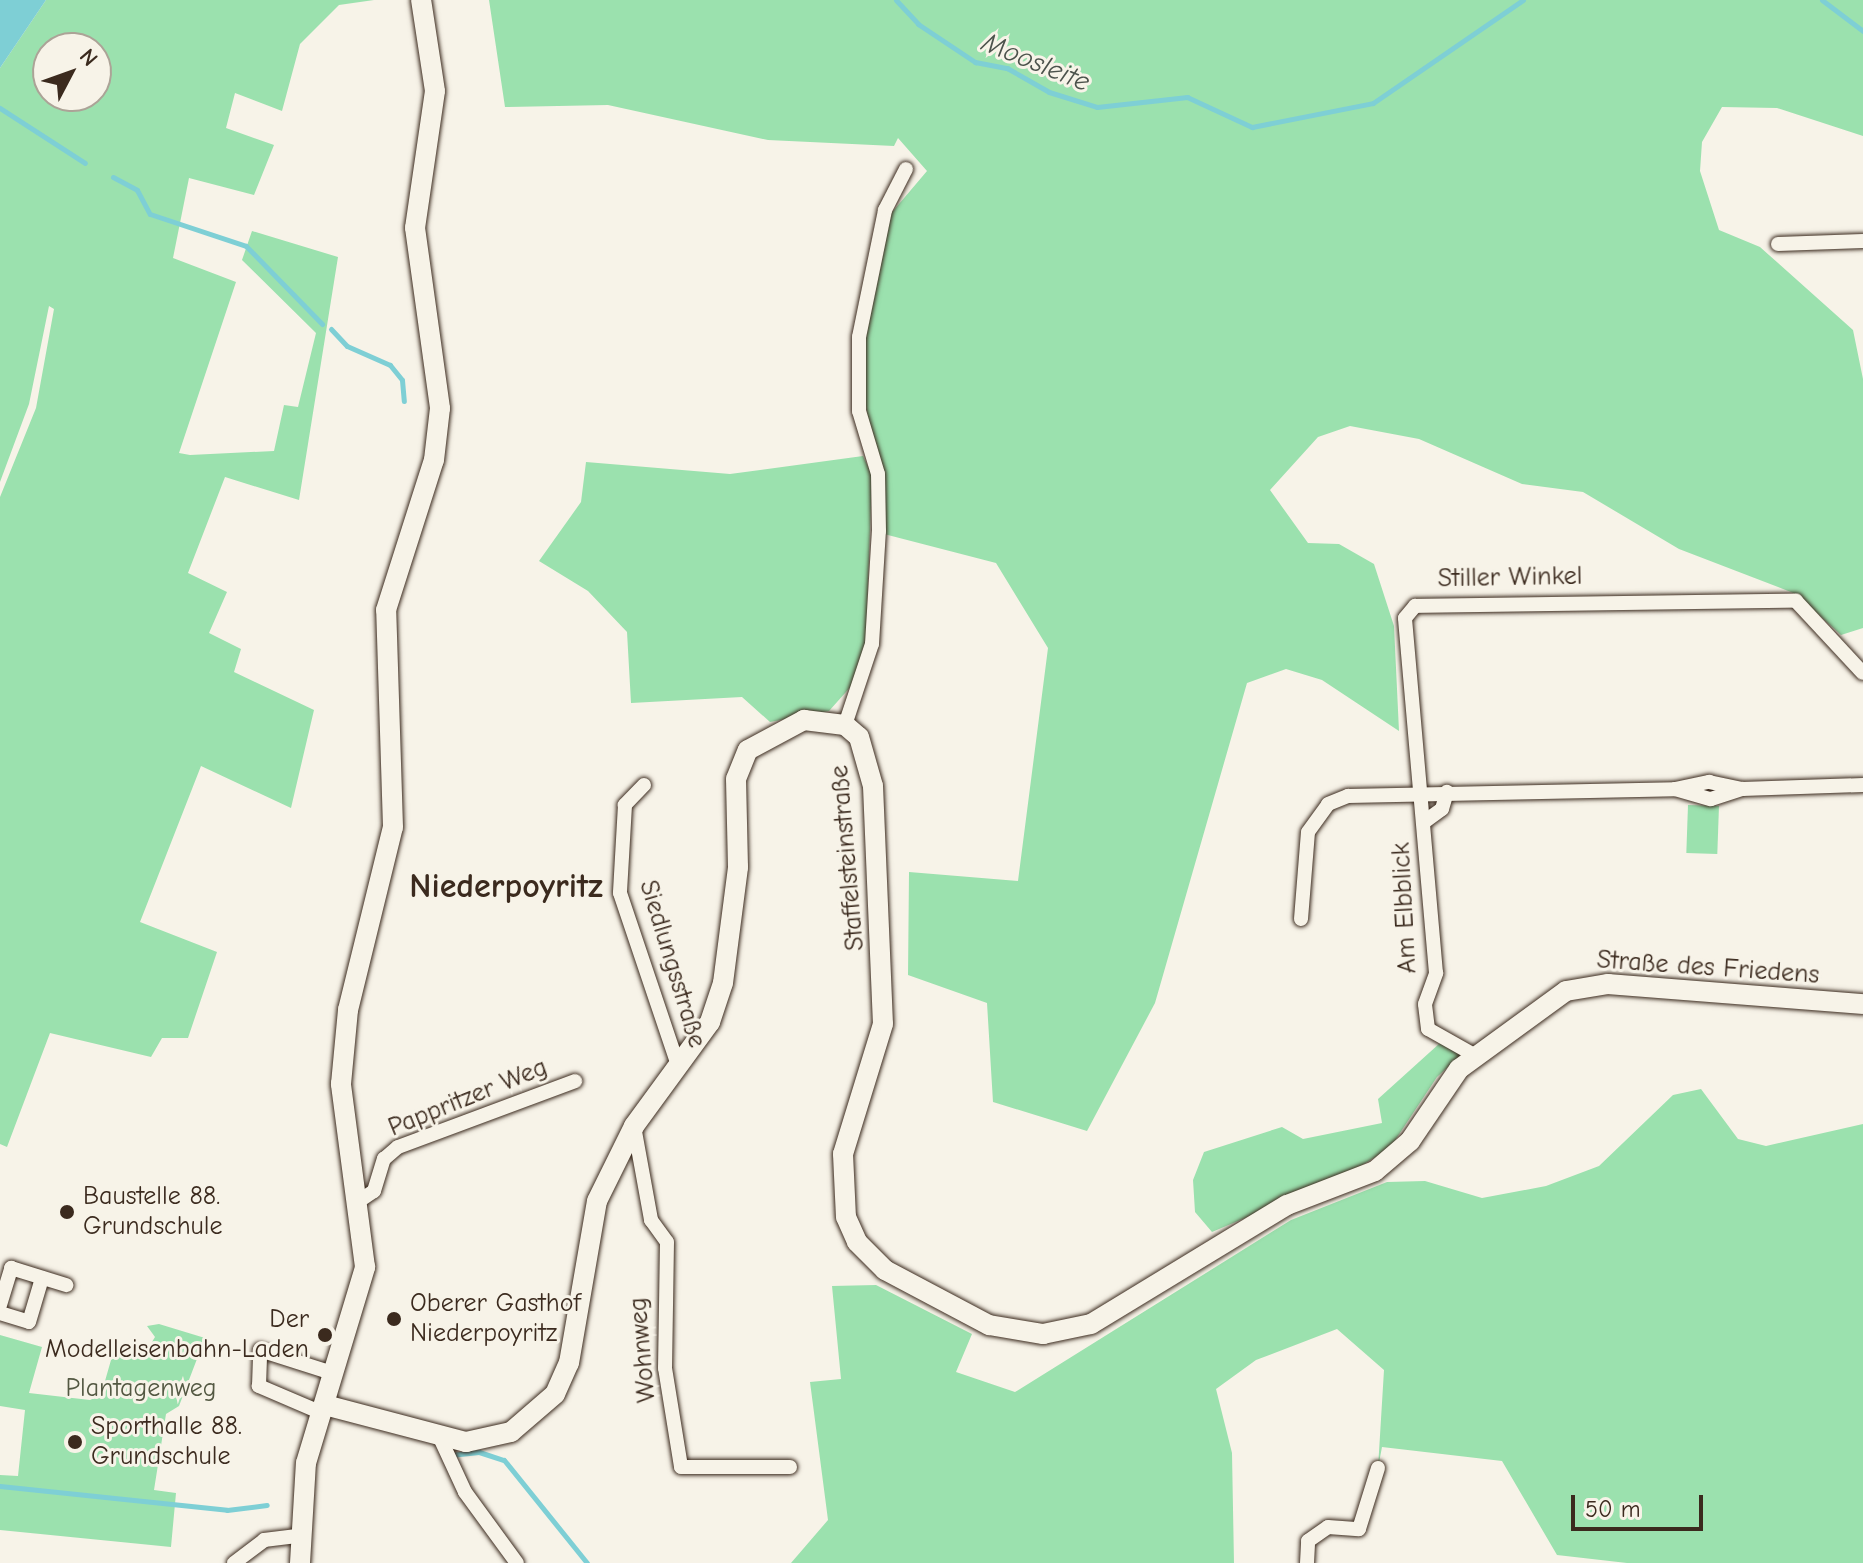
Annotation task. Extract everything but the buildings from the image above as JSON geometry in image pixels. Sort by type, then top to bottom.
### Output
[{"type":"street","points":[[300,1563],[299,1536],[306,1463],[365,1267],[359,1201],[343,1126],[342,1058],[393,827],[386,610],[434,460],[440,408],[415,228],[435,91],[421,0]]},
{"type":"street","points":[[335,1374],[260,1350],[256,1362],[259,1386],[270,1395],[441,1440],[511,1432],[555,1394],[569,1363],[597,1201],[634,1126],[710,1022],[723,983],[738,880],[736,779],[748,750],[804,720],[845,725],[872,644],[879,531],[878,474],[859,411],[859,337],[885,210],[906,169]]},
{"type":"street","points":[[1778,244],[1863,241]]},
{"type":"street","name":"Stiller Winkel","points":[[1421,791],[1405,618],[1415,606],[1796,601],[1863,673]]},
{"type":"street","name":"Staffelsteinstraße","points":[[845,725],[866,750],[873,786],[884,986],[883,1024],[841,1171],[857,1242],[928,1297],[1019,1332],[1091,1324],[1174,1278]]},
{"type":"street","name":"Siedlungsstraße","points":[[644,785],[625,805],[620,893],[679,1068]]},
{"type":"street","points":[[1301,919],[1304,852],[1314,818],[1348,796],[1421,791],[1675,789],[1711,799],[1742,789],[1863,785]]},
{"type":"street","name":"Am Elbblick","points":[[1421,791],[1436,973],[1425,1004],[1428,1029],[1476,1056]]},
{"type":"street","name":"Am Elbblick","points":[[1424,822],[1442,809],[1447,792]]},
{"type":"street","name":"Straße des Friedens","points":[[1174,1278],[1287,1205],[1393,1159],[1443,1085],[1547,1001],[1590,985],[1863,1004]]},
{"type":"street","name":"Pappritzer Weg","points":[[359,1201],[374,1191],[384,1159],[398,1147],[575,1081]]},
{"type":"street","name":"Wohnweg","points":[[634,1126],[651,1220],[667,1242],[665,1368],[681,1467],[790,1467]]},
{"type":"street","points":[[0,1305],[11,1268],[66,1285]]},
{"type":"street","points":[[0,1313],[29,1322],[42,1278]]},
{"type":"street","points":[[441,1440],[465,1492],[517,1563]]},
{"type":"street","points":[[1307,1563],[1308,1541],[1328,1527],[1359,1529],[1378,1468]]},
{"type":"street","points":[[234,1563],[264,1540],[299,1536]]},
{"type":"green space","points":[[46,0],[374,0],[339,5],[300,44],[282,111],[235,93],[226,128],[274,145],[254,195],[189,178],[173,258],[236,282],[179,453],[190,455],[274,451],[284,405],[298,407],[316,333],[242,260],[252,231],[338,257],[299,500],[225,477],[188,573],[227,592],[209,633],[241,649],[234,672],[314,710],[291,808],[201,766],[140,922],[217,952],[188,1038],[162,1038],[151,1057],[50,1033],[7,1147],[0,1144],[0,497],[36,408],[54,309],[49,306],[29,404],[0,482],[0,68]]},
{"type":"green space","points":[[489,0],[1863,0],[1863,136],[1777,108],[1722,107],[1702,142],[1700,171],[1719,230],[1760,247],[1853,330],[1863,379],[1863,628],[1841,635],[1796,594],[1679,549],[1583,492],[1522,484],[1419,439],[1350,426],[1318,437],[1270,490],[1308,543],[1339,544],[1374,564],[1394,626],[1399,731],[1322,680],[1286,669],[1247,683],[1155,1003],[1087,1131],[993,1102],[987,1003],[908,975],[909,872],[1018,881],[1048,648],[996,563],[884,534],[862,376],[871,292],[888,217],[927,171],[898,138],[894,146],[768,140],[608,105],[505,107]]},
{"type":"green space","points":[[863,456],[872,475],[866,642],[854,683],[829,711],[770,722],[742,697],[631,703],[627,632],[588,591],[539,561],[581,502],[586,462],[730,474]]},
{"type":"green space","points":[[1688,805],[1719,806],[1717,854],[1686,853]]},
{"type":"green space","points":[[1440,1043],[1462,1054],[1437,1077],[1390,1148],[1346,1175],[1212,1232],[1195,1212],[1193,1180],[1204,1152],[1282,1127],[1303,1139],[1382,1123],[1378,1099]]},
{"type":"green space","points":[[1701,1089],[1738,1139],[1766,1146],[1863,1124],[1863,1563],[1627,1563],[1557,1555],[1502,1461],[1382,1447],[1378,1468],[1384,1370],[1337,1329],[1256,1360],[1216,1389],[1232,1453],[1234,1563],[791,1563],[828,1520],[810,1382],[841,1379],[832,1286],[876,1285],[972,1334],[956,1372],[1015,1392],[1291,1220],[1387,1182],[1425,1181],[1482,1198],[1546,1186],[1599,1166],[1673,1095]]},
{"type":"green space","name":"Plantagenweg","points":[[159,1324],[205,1338],[179,1406],[166,1414],[154,1490],[176,1493],[171,1547],[0,1530],[0,1475],[18,1476],[25,1410],[0,1406],[0,1335],[42,1347],[29,1393],[90,1400],[101,1395],[115,1346],[144,1355],[155,1337],[147,1326]]},
{"type":"water","points":[[0,0],[46,0],[0,68]]},
{"type":"waterway","name":"Moosleite","points":[[896,0],[918,24],[975,62],[1007,68],[1049,92],[1097,107],[1187,97],[1252,127],[1373,103],[1523,0]]},
{"type":"waterway","name":"Moosleite","points":[[1822,0],[1863,31]]},
{"type":"waterway","points":[[0,108],[85,163]]},
{"type":"waterway","points":[[113,177],[137,190],[150,214],[246,246],[322,324]]},
{"type":"waterway","points":[[331,329],[347,346],[390,365],[402,380],[404,401]]},
{"type":"waterway","points":[[450,1455],[479,1452],[504,1460],[587,1563]]},
{"type":"waterway","points":[[0,1486],[227,1510],[267,1505]]},
{"type":"place","name":"Baustelle 88. Grundschule","points":[[67,1212]]},
{"type":"place","name":"Oberer Gasthof Niederpoyritz","points":[[394,1319]]},
{"type":"place","name":"Der Modelleisenbahn-Laden","points":[[325,1335]]},
{"type":"place","name":"Sporthalle 88. Grundschule","points":[[75,1442]]},
{"type":"district","name":"Niederpoyritz","points":[[506,887]]}]
